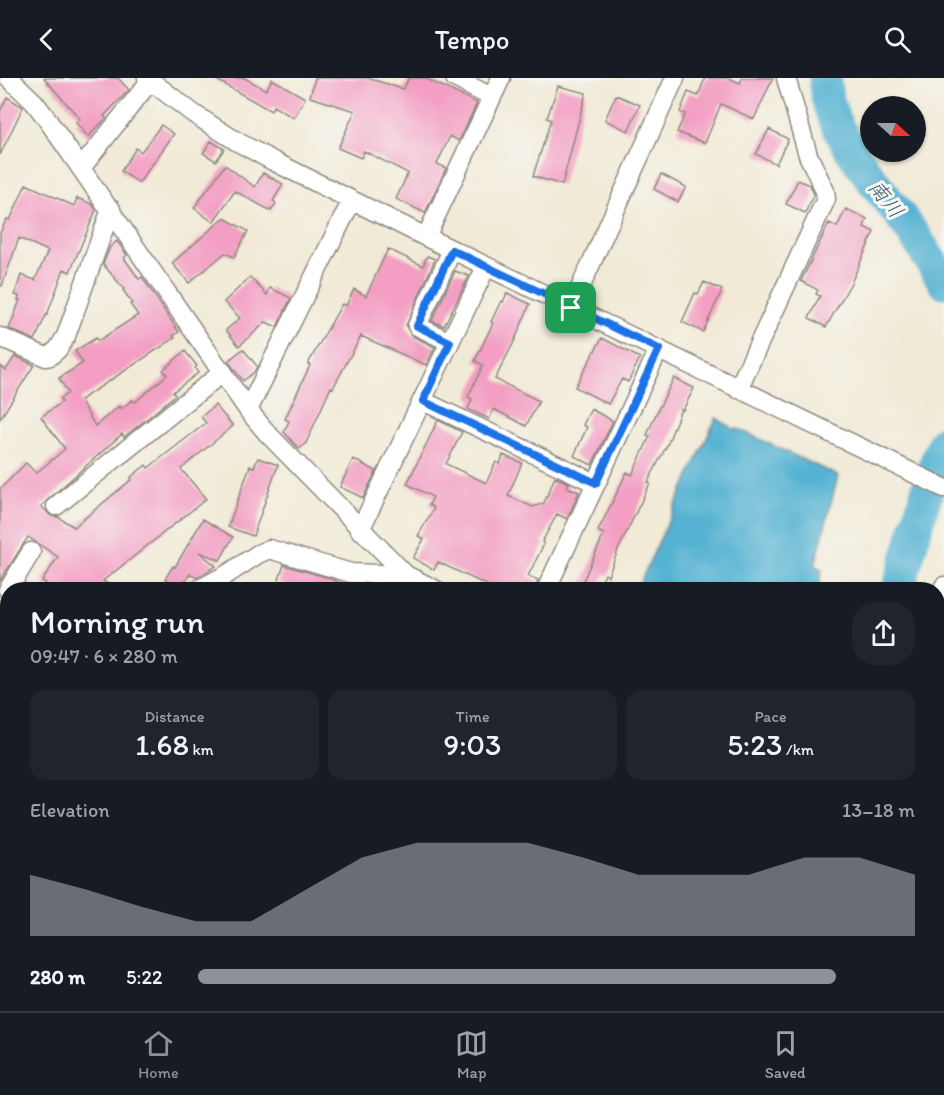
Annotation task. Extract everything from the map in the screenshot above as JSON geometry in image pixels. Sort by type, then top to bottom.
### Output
[{"type":"street","points":[[9,78],[34,102],[82,167],[248,410],[278,446],[360,530],[406,575],[420,582]]},
{"type":"street","points":[[455,78],[491,97]]},
{"type":"street","points":[[426,237],[501,78]]},
{"type":"street","points":[[571,308],[675,78]]},
{"type":"street","points":[[738,389],[826,199],[825,191],[808,155],[786,78]]},
{"type":"street","points":[[82,167],[148,79],[194,114],[236,141],[486,267],[944,488]]},
{"type":"street","points":[[248,410],[352,200]]},
{"type":"street","points":[[0,338],[46,357],[58,349],[75,316],[111,209]]},
{"type":"street","points":[[450,342],[417,326],[452,250]]},
{"type":"street","points":[[360,530],[486,267]]},
{"type":"street","points":[[550,582],[659,349]]},
{"type":"street","points":[[56,506],[223,372]]},
{"type":"street","points":[[423,401],[596,483]]},
{"type":"street","points":[[213,582],[245,561],[269,549],[359,575],[406,575]]},
{"type":"street","points":[[13,582],[31,552]]},
{"type":"water","points":[[716,418],[735,430],[736,428],[838,476],[815,565],[822,570],[819,582],[640,582]]},
{"type":"building","points":[[44,78],[118,78],[129,90],[88,137],[76,123],[80,119]]},
{"type":"building","points":[[213,78],[245,78],[266,90],[272,79],[305,98],[294,118],[273,106],[271,111]]},
{"type":"building","points":[[315,78],[368,78],[403,89],[409,78],[425,78],[477,103],[459,141],[450,136],[437,164],[446,168],[425,213],[396,199],[408,173],[364,151],[361,158],[338,148],[355,111],[310,97]]},
{"type":"building","points":[[705,78],[729,78],[740,83],[742,78],[773,78],[754,119],[721,104],[705,143],[677,132],[685,114],[680,112],[688,92],[698,96]]},
{"type":"building","points":[[558,86],[586,93],[562,185],[533,176],[551,120],[547,118]]},
{"type":"building","points":[[616,95],[640,105],[628,131],[605,120]]},
{"type":"building","points":[[7,97],[23,107],[0,155],[0,112]]},
{"type":"building","points":[[161,125],[174,134],[139,183],[121,171],[136,148],[141,152]]},
{"type":"building","points":[[769,129],[788,139],[776,164],[756,154]]},
{"type":"building","points":[[211,141],[224,149],[216,161],[203,153]]},
{"type":"building","points":[[225,165],[255,187],[263,173],[283,184],[273,201],[276,203],[271,211],[235,191],[213,222],[194,208]]},
{"type":"building","points":[[661,174],[686,187],[678,202],[654,189]]},
{"type":"building","points":[[798,180],[810,185],[814,194],[805,213],[786,204]]},
{"type":"building","points":[[26,184],[74,206],[77,198],[92,204],[96,210],[70,272],[64,269],[35,340],[9,329],[20,300],[18,300],[19,296],[15,295],[21,275],[35,280],[48,251],[19,238],[2,286],[0,286],[0,233],[7,219],[10,220]]},
{"type":"building","points":[[846,209],[867,219],[864,227],[874,232],[851,283],[826,327],[809,318],[820,296],[816,294],[818,290],[801,281],[829,223],[837,227]]},
{"type":"building","points":[[224,218],[248,231],[234,257],[225,253],[189,283],[172,263]]},
{"type":"building","points":[[117,241],[127,255],[124,258],[139,279],[142,277],[179,332],[173,336],[175,338],[80,400],[95,426],[119,406],[121,409],[132,400],[135,402],[167,375],[163,370],[185,351],[197,366],[195,368],[198,373],[173,392],[175,395],[148,418],[124,437],[122,434],[41,506],[51,516],[58,517],[74,527],[146,465],[148,468],[206,423],[201,417],[215,405],[233,426],[181,469],[206,499],[103,581],[105,582],[42,581],[58,557],[28,537],[0,581],[0,489],[26,463],[36,473],[65,449],[41,417],[62,402],[60,399],[68,393],[59,378],[83,363],[75,351],[96,338],[98,341],[138,315],[130,304],[132,303],[124,289],[103,264],[110,247]]},
{"type":"building","points":[[388,249],[423,266],[427,256],[435,259],[406,326],[412,336],[435,347],[426,365],[361,336],[333,388],[331,387],[306,443],[299,449],[284,432],[289,421],[285,419],[310,365],[308,364],[342,304],[346,306],[354,289],[366,296]]},
{"type":"building","points":[[455,271],[469,276],[444,326],[432,321]]},
{"type":"building","points":[[250,277],[267,295],[270,288],[291,298],[277,327],[266,322],[239,346],[226,330],[240,318],[224,302]]},
{"type":"building","points":[[704,282],[722,290],[703,332],[682,322],[695,293],[698,294]]},
{"type":"building","points":[[507,293],[530,304],[495,379],[539,401],[526,426],[494,409],[489,419],[468,409],[472,399],[468,397],[483,365],[475,361],[493,323],[491,322]]},
{"type":"building","points":[[602,338],[640,358],[628,382],[622,379],[608,404],[575,387]]},
{"type":"building","points":[[243,349],[257,366],[254,372],[243,381],[228,361]]},
{"type":"building","points":[[15,356],[34,365],[0,419],[0,366],[6,370]]},
{"type":"building","points":[[674,378],[694,388],[683,410],[681,409],[608,576],[605,574],[602,582],[583,582],[604,534],[598,531],[627,472],[632,475],[650,436],[647,435]]},
{"type":"building","points":[[591,409],[613,421],[592,465],[574,456],[587,427],[583,425]]},
{"type":"building","points":[[438,420],[462,432],[446,464],[486,483],[496,462],[500,464],[503,455],[522,463],[508,496],[533,507],[544,503],[555,477],[569,483],[567,487],[579,492],[567,519],[557,514],[542,542],[544,544],[528,576],[538,580],[537,582],[480,582],[438,562],[434,570],[413,558],[424,539],[418,536],[434,508],[429,505],[433,497],[407,484]]},
{"type":"building","points":[[258,458],[278,465],[253,536],[228,527],[250,466],[254,467]]},
{"type":"building","points":[[353,459],[376,471],[363,498],[340,487]]},
{"type":"building","points":[[203,519],[233,537],[220,560],[199,552],[216,566],[197,578],[190,574],[185,582],[170,582],[165,579],[173,566],[175,567]]},
{"type":"building","points":[[284,565],[338,582],[278,582]]},
{"type":"waterway","name":"南川","points":[[825,78],[827,97],[841,134],[944,282]]},
{"type":"waterway","name":"南川","points":[[900,582],[934,467],[944,442]]},
{"type":"route","points":[[452,250],[571,308],[659,349],[596,483],[423,401],[450,342],[417,326],[452,250]]}]
